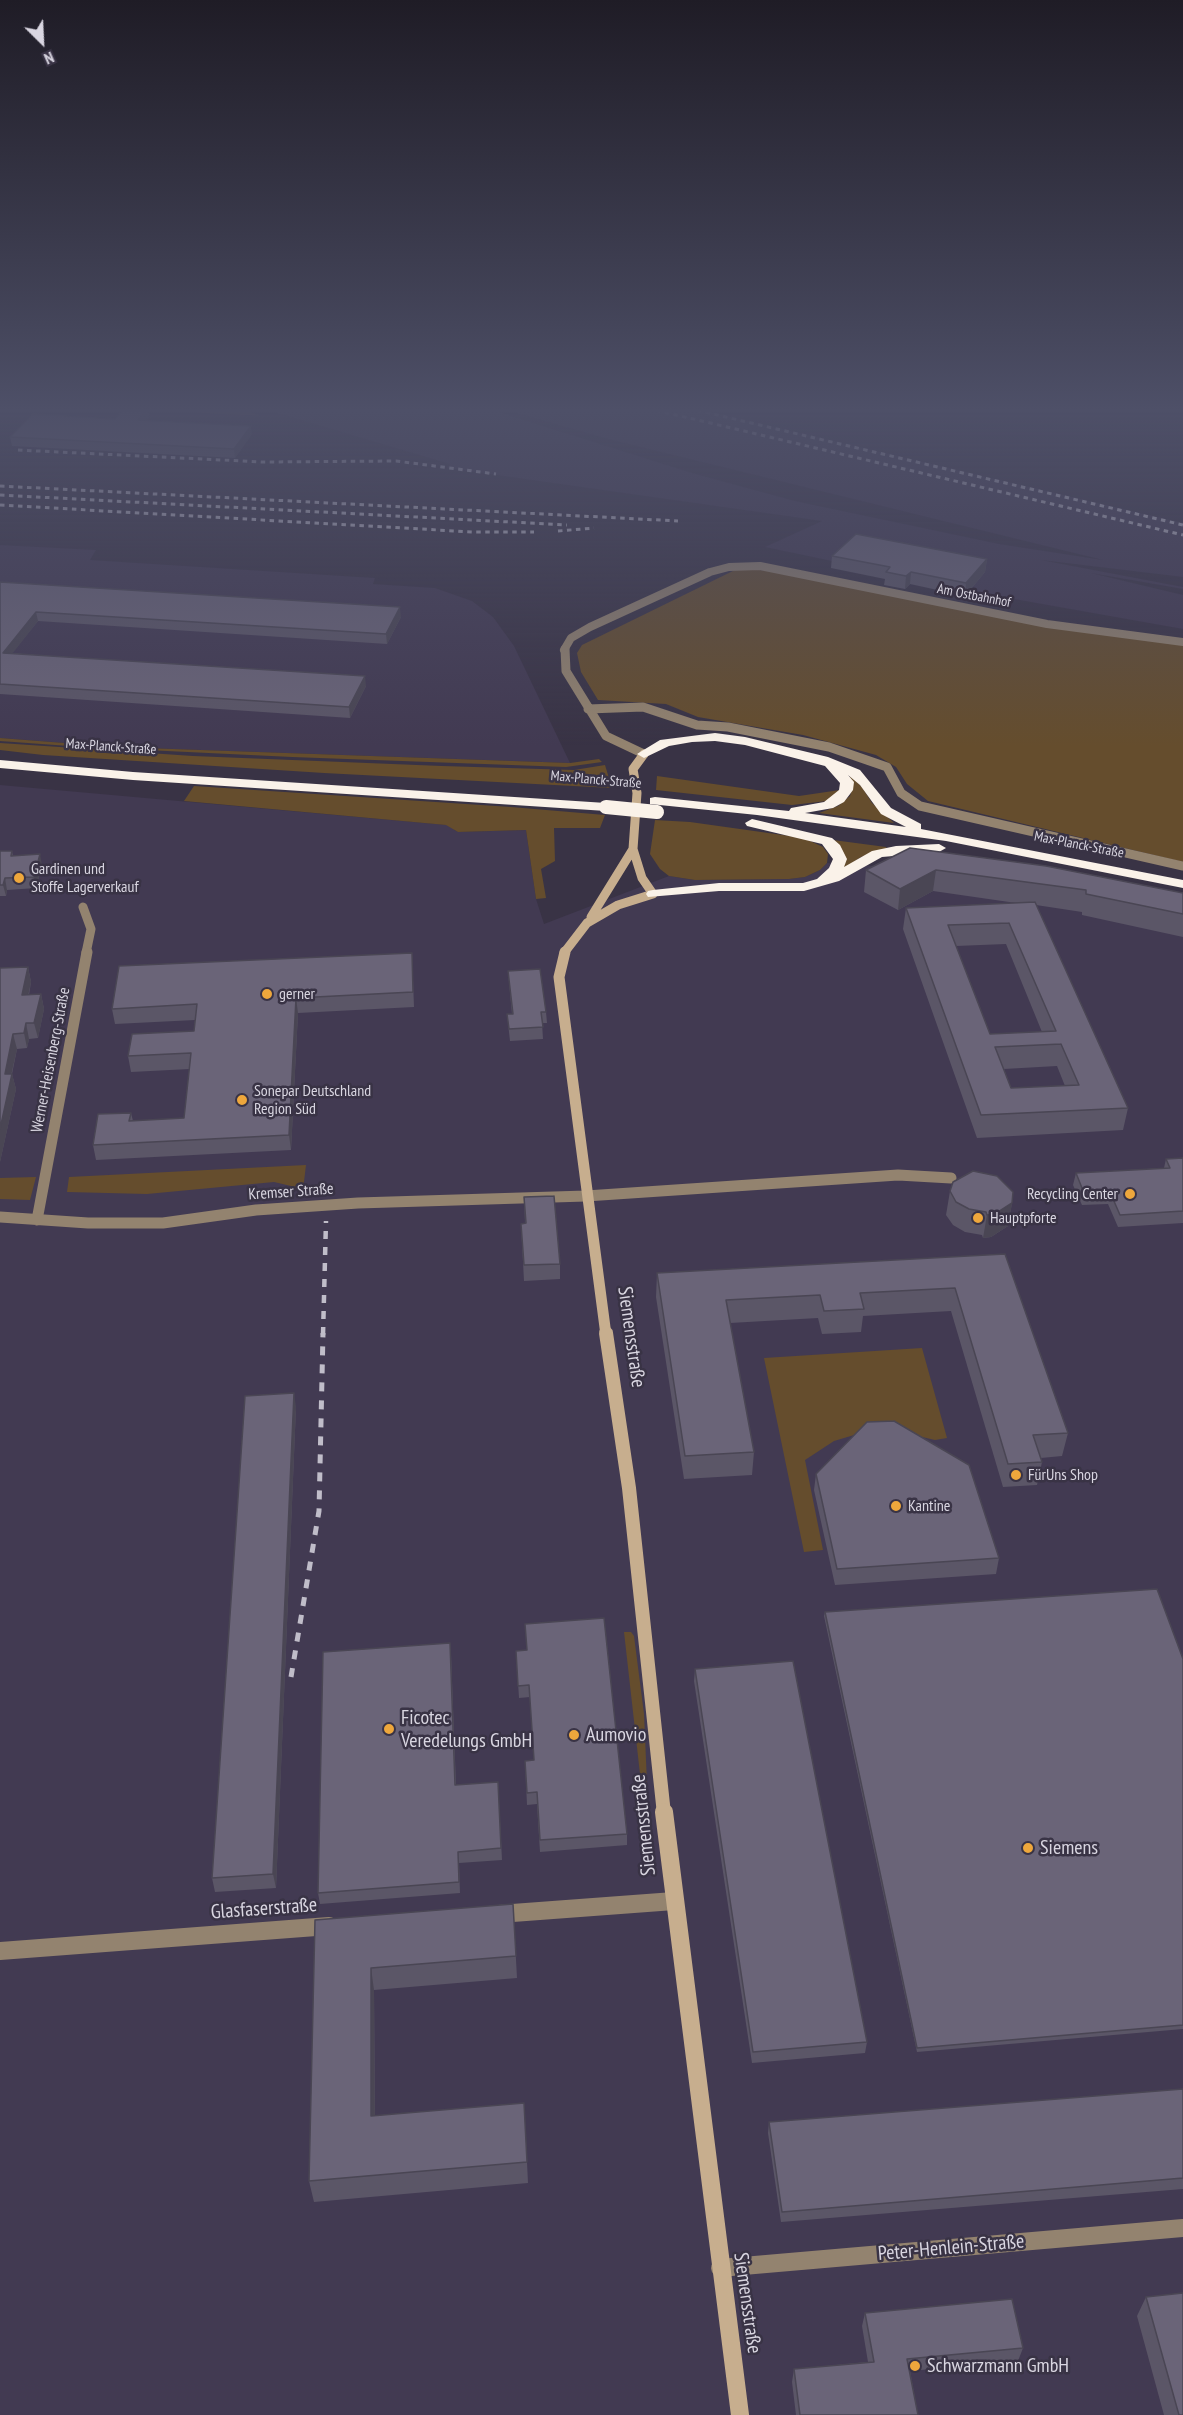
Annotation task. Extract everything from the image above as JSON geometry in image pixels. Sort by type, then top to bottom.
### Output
[{"type":"highway","points":[[644,754],[665,743],[715,737],[745,741],[823,760],[855,773],[865,782],[879,803],[897,818],[942,843]]},
{"type":"highway","name":"Max-Planck-Straße","points":[[0,754],[605,802],[755,817],[942,843],[1183,884]]},
{"type":"highway","points":[[755,817],[814,809],[839,799],[846,790],[847,782],[836,768],[823,760]]},
{"type":"highway","name":"Max-Planck-Straße","points":[[0,764],[133,776],[605,802]]},
{"type":"highway","points":[[755,817],[814,836],[835,848],[840,859],[835,870],[821,882]]},
{"type":"highway","points":[[653,894],[719,887],[804,887],[821,882],[877,855],[942,843]]},
{"type":"highway","name":"Max-Planck-Straße","points":[[942,843],[1183,895]]},
{"type":"street","name":"Am Ostbahnhof","points":[[644,754],[606,736],[588,709],[563,662],[563,652],[571,639],[590,627],[710,572],[736,566],[760,566],[1047,624],[1183,642]]},
{"type":"street","points":[[588,709],[643,707],[676,716],[697,725],[728,728],[829,747],[886,767],[894,776],[901,793],[920,806],[1183,866]]},
{"type":"street","points":[[644,754],[633,770],[637,793],[633,849],[642,878],[653,894]]},
{"type":"street","points":[[587,923],[633,849]]},
{"type":"street","name":"Siemensstraße","points":[[653,894],[618,905],[587,923],[564,953],[559,977],[586,1196],[629,1488],[674,1901],[740,2415]]},
{"type":"street","name":"Werner-Heisenberg-Straße","points":[[37,1220],[91,929],[83,907]]},
{"type":"street","points":[[586,1196],[898,1175],[951,1178]]},
{"type":"street","name":"Kremser Straße","points":[[0,1216],[125,1224],[163,1222],[256,1210],[358,1203],[586,1196]]},
{"type":"street","points":[[487,1914],[674,1901]]},
{"type":"street","name":"Glasfaserstraße","points":[[0,1952],[345,1924]]},
{"type":"street","name":"Peter-Henlein-Straße","points":[[720,2268],[1183,2228]]},
{"type":"shaded area","points":[[820,521],[888,521],[999,544],[1103,560],[942,521],[1173,521],[1183,523],[1183,577],[1041,560],[1183,587],[1183,589],[1091,573],[1183,595],[1183,629],[1014,599],[765,547],[822,521]]},
{"type":"shaded area","points":[[0,545],[96,550],[90,560],[375,578],[373,584],[435,588],[472,601],[493,617],[514,646],[570,763],[116,747],[0,738]]},
{"type":"shaded area","points":[[739,568],[770,571],[1060,629],[1183,644],[1183,862],[928,801],[907,784],[896,767],[876,755],[803,735],[698,717],[666,704],[598,700],[581,672],[577,653],[582,645]]},
{"type":"shaded area","points":[[0,738],[116,747],[570,763],[599,759],[602,762],[566,767],[292,757],[83,747],[0,741]]},
{"type":"shaded area","points":[[0,743],[193,756],[442,766],[574,770],[605,765],[612,788],[43,755],[0,750]]},
{"type":"shaded area","points":[[657,776],[799,796],[840,790],[827,801],[792,805],[656,790]]},
{"type":"shaded area","points":[[847,777],[852,777],[862,787],[872,803],[894,823],[819,813],[838,806],[850,796],[852,789]]},
{"type":"shaded area","points":[[0,785],[447,825],[458,832],[526,830],[536,899],[544,924],[669,876],[695,880],[789,879],[805,877],[820,870],[827,863],[908,868],[1183,914],[1183,2415],[0,2415]]},
{"type":"shaded area","points":[[194,786],[605,815],[600,828],[554,828],[555,861],[541,869],[546,898],[536,899],[526,830],[458,832],[446,825],[184,801]]},
{"type":"shaded area","points":[[655,820],[690,822],[804,838],[823,847],[828,854],[827,863],[820,870],[805,877],[789,879],[695,880],[669,876],[660,869],[650,854]]},
{"type":"shaded area","points":[[833,840],[886,847],[887,849],[861,857],[845,868],[840,867]]},
{"type":"shaded area","points":[[306,1165],[303,1190],[296,1190],[291,1186],[274,1182],[147,1194],[67,1192],[69,1177]]},
{"type":"shaded area","points":[[36,1177],[30,1200],[0,1199],[0,1178]]},
{"type":"shaded area","points":[[922,1348],[947,1438],[935,1440],[909,1434],[871,1430],[834,1441],[805,1460],[823,1550],[804,1552],[764,1358]]},
{"type":"shaded area","points":[[624,1632],[631,1632],[634,1636],[644,1714],[647,1783],[641,1783]]},
{"type":"building","points":[[856,534],[987,559],[966,583],[911,572],[906,576],[886,572],[890,567],[832,556]]},
{"type":"building","points":[[0,582],[400,607],[386,634],[36,612],[3,653],[365,676],[349,707],[0,684]]},
{"type":"building","points":[[910,848],[1046,866],[1183,893],[1183,914],[1086,894],[1086,890],[936,870],[900,889],[866,870]]},
{"type":"building","points":[[0,851],[12,851],[11,856],[40,854],[34,877],[5,878],[3,885],[0,885]]},
{"type":"building","points":[[1035,902],[1128,1108],[981,1115],[906,908]],"holes":[[[1009,923],[1056,1031],[990,1034],[948,925]],[[1061,1044],[1079,1085],[1011,1088],[995,1047]]]},
{"type":"building","points":[[412,953],[413,992],[296,998],[289,1135],[93,1145],[98,1114],[131,1113],[129,1121],[184,1118],[191,1053],[128,1056],[132,1034],[194,1031],[197,1004],[112,1009],[119,966]]},
{"type":"building","points":[[28,967],[22,995],[41,994],[34,1023],[26,1023],[24,1033],[13,1034],[5,1074],[12,1074],[0,1129],[0,968]]},
{"type":"building","points":[[540,969],[546,1012],[541,1012],[543,1027],[509,1029],[507,1014],[513,1014],[508,971]]},
{"type":"building","name":"Recycling Center","points":[[1183,1158],[1183,1211],[1120,1215],[1110,1192],[1084,1193],[1076,1173],[1170,1168],[1166,1159]]},
{"type":"building","points":[[973,1171],[997,1176],[1013,1192],[1012,1203],[995,1214],[987,1215],[986,1212],[969,1209],[956,1202],[950,1191],[953,1182]]},
{"type":"building","points":[[554,1196],[560,1264],[524,1265],[521,1224],[526,1223],[524,1197]]},
{"type":"building","points":[[1005,1254],[1068,1433],[1033,1435],[1042,1462],[1008,1464],[955,1288],[860,1293],[864,1309],[824,1311],[820,1295],[726,1300],[754,1452],[685,1456],[657,1273]]},
{"type":"building","points":[[294,1393],[273,1874],[212,1878],[245,1396]]},
{"type":"building","name":"Kantine","points":[[894,1421],[969,1465],[999,1558],[837,1569],[816,1474],[867,1422]]},
{"type":"building","name":"Siemens","points":[[1157,1589],[1183,1659],[1183,2025],[917,2048],[825,1612]]},
{"type":"building","name":"Aumovio","points":[[604,1618],[627,1834],[540,1840],[537,1792],[527,1793],[525,1761],[534,1760],[529,1685],[518,1686],[516,1651],[527,1650],[525,1624]]},
{"type":"building","name":"Ficotec Veredelungs GmbH","points":[[450,1643],[455,1785],[498,1782],[501,1848],[458,1852],[459,1882],[318,1893],[323,1652]]},
{"type":"building","points":[[793,1661],[867,2042],[753,2052],[695,1669]]},
{"type":"building","points":[[513,1904],[516,1956],[371,1968],[371,2116],[524,2103],[527,2162],[309,2181],[315,1920]]},
{"type":"building","points":[[1183,2089],[1183,2178],[782,2212],[769,2122]]},
{"type":"building","points":[[1183,2293],[1183,2415],[1179,2415],[1146,2297]]},
{"type":"building","name":"Schwarzmann GmbH","points":[[1012,2299],[1023,2348],[907,2359],[918,2415],[800,2415],[794,2369],[874,2362],[865,2313]]},
{"type":"railway","points":[[275,521],[473,532],[534,532]]},
{"type":"railway","points":[[486,521],[567,525]]},
{"type":"railway","points":[[672,521],[678,521]]},
{"type":"railway","points":[[1123,521],[1183,535]]},
{"type":"railway","points":[[1165,521],[1183,525]]},
{"type":"railway","points":[[558,531],[594,528]]},
{"type":"railway","points":[[323,1335],[326,1221]]},
{"type":"railway","points":[[291,1677],[319,1511],[323,1333]]},
{"type":"place","name":"Gardinen und Stoffe Lagerverkauf","points":[[19,878]]},
{"type":"place","name":"gerner","points":[[267,994]]},
{"type":"place","name":"Sonepar Deutschland Region Süd","points":[[242,1100]]},
{"type":"place","name":"Recycling Center","points":[[1130,1194]]},
{"type":"place","name":"Hauptpforte","points":[[978,1218]]},
{"type":"place","name":"FürUns Shop","points":[[1016,1475]]},
{"type":"place","name":"Kantine","points":[[896,1506]]},
{"type":"place","name":"Ficotec Veredelungs GmbH","points":[[389,1729]]},
{"type":"place","name":"Aumovio","points":[[574,1735]]},
{"type":"place","name":"Siemens","points":[[1028,1848]]},
{"type":"place","name":"Schwarzmann GmbH","points":[[915,2366]]}]
